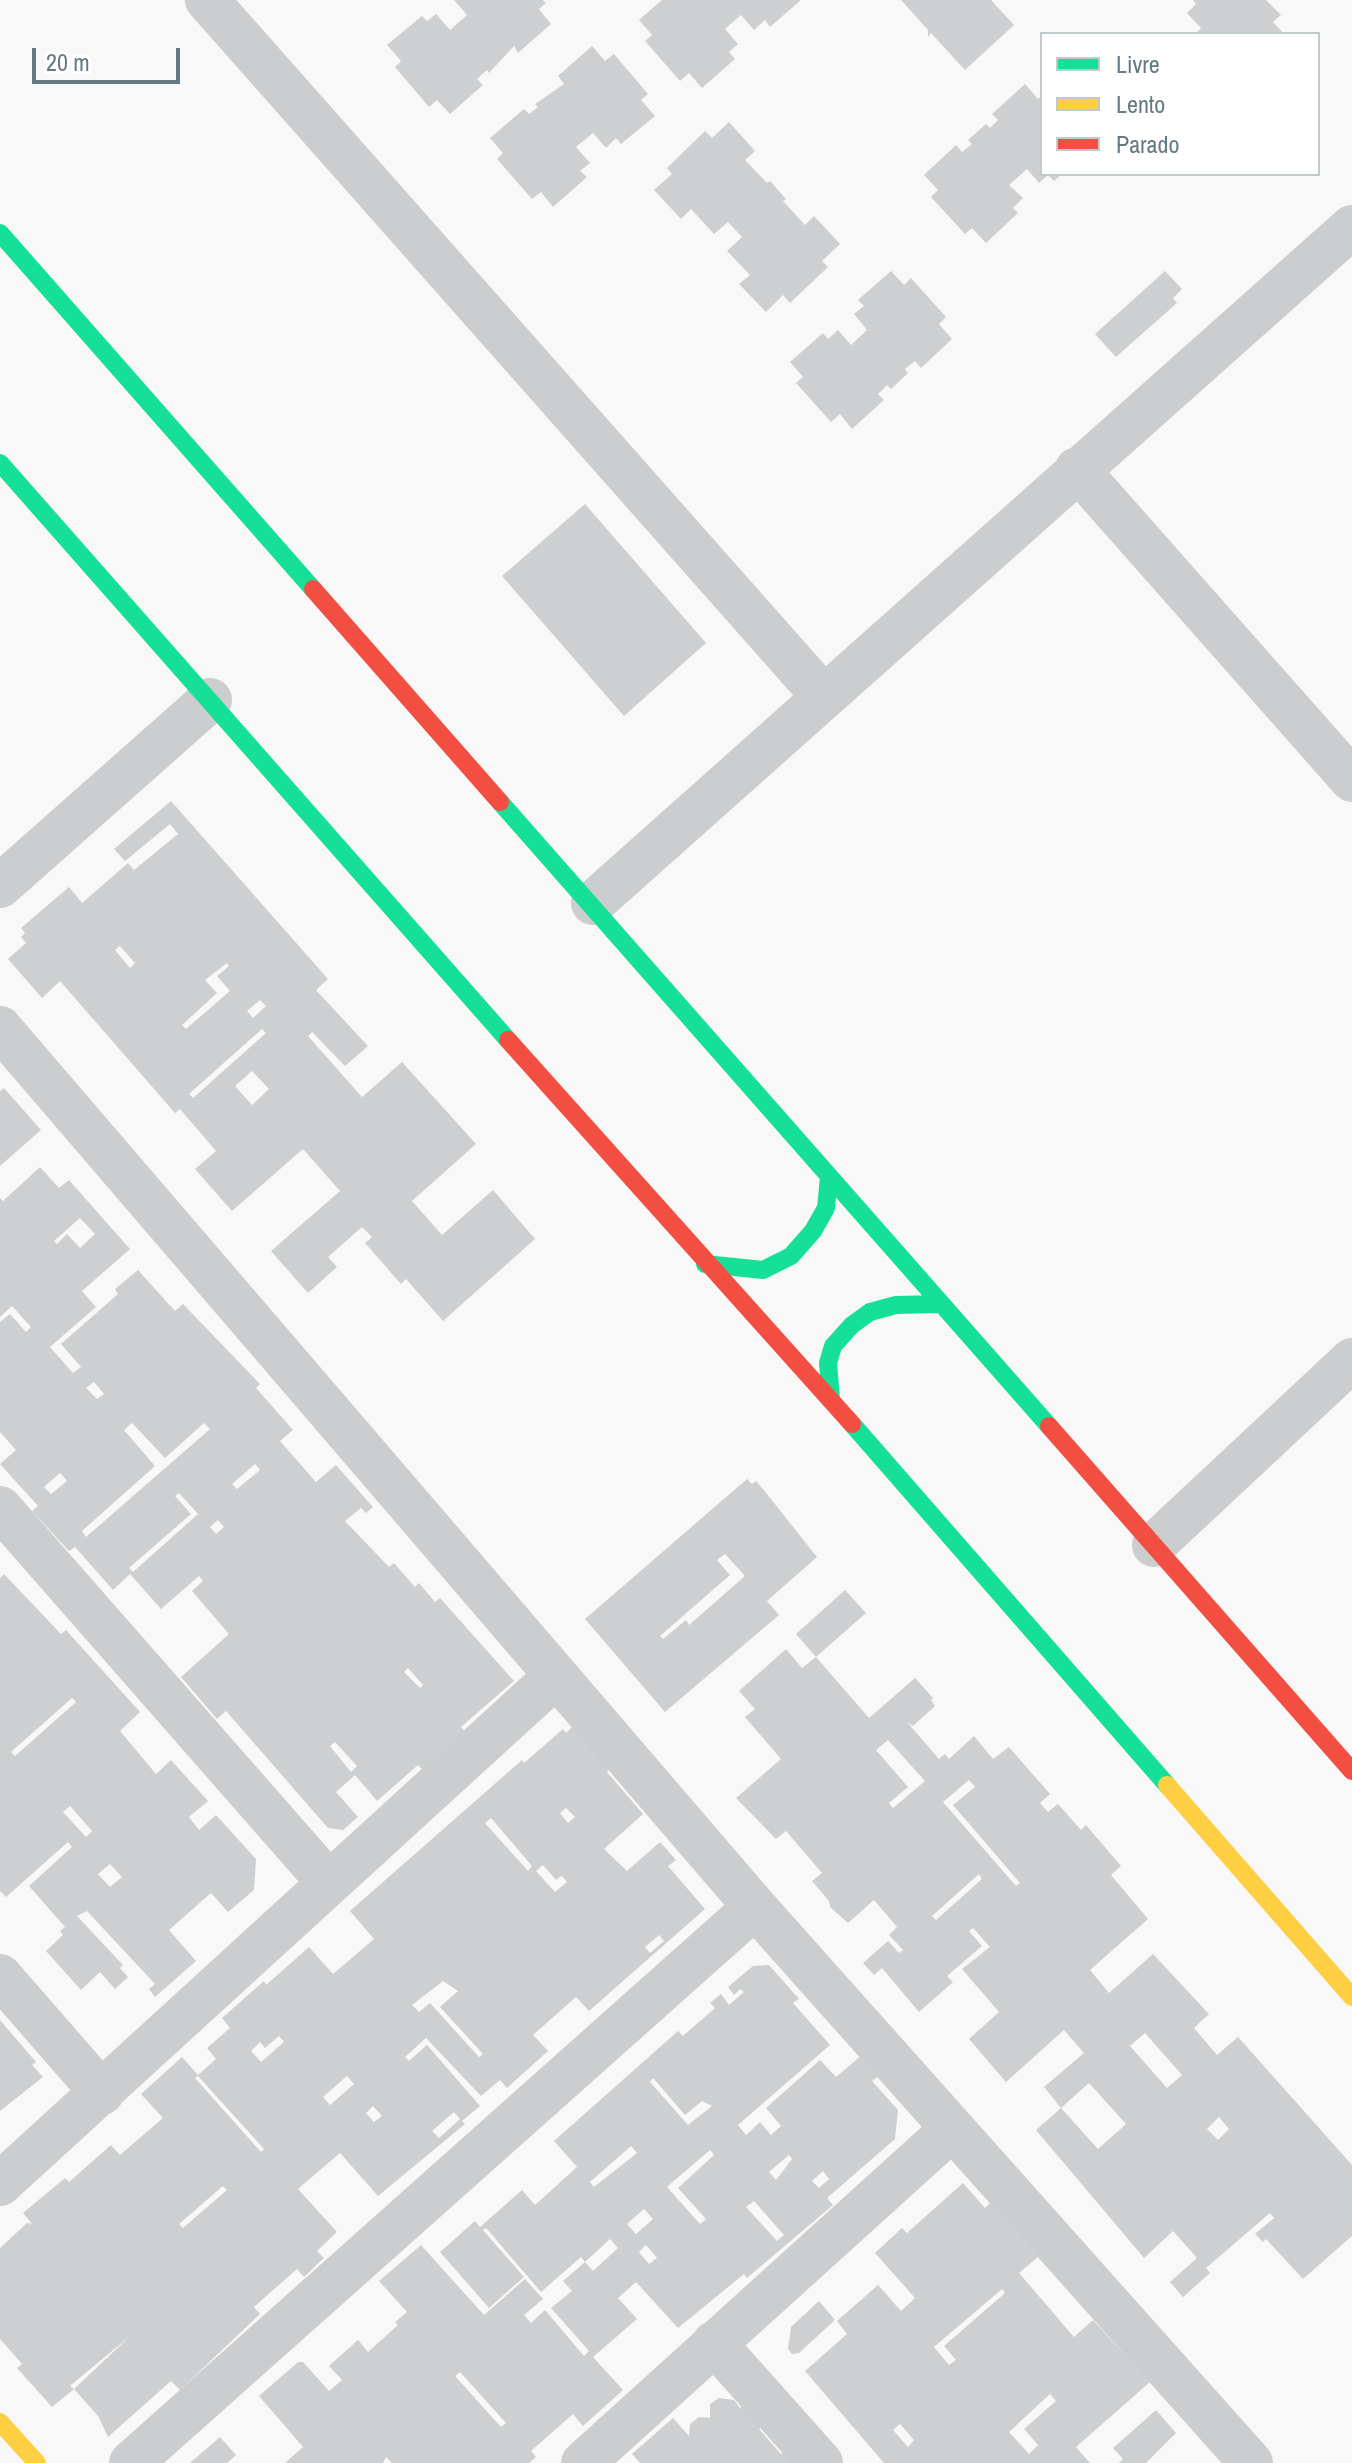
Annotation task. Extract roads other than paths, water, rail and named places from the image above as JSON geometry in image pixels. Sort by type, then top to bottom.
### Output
[{"type":"main road","points":[[0,233],[593,903],[829,1177],[1352,1771]]},
{"type":"main road","points":[[0,463],[705,1264],[831,1400],[1352,1997]]},
{"type":"main road","points":[[705,1264],[736,1270],[763,1270],[791,1256],[813,1231],[826,1208],[829,1177]]},
{"type":"main road","points":[[831,1400],[828,1363],[833,1346],[852,1325],[870,1312],[896,1305],[941,1304]]},
{"type":"main road","points":[[0,2422],[37,2463]]},
{"type":"street","points":[[207,0],[823,696]]},
{"type":"street","points":[[593,903],[1352,227]]},
{"type":"street","points":[[1077,469],[1352,780]]},
{"type":"street","points":[[0,886],[210,700]]},
{"type":"street","points":[[0,1028],[755,1907],[1251,2463]]},
{"type":"street","points":[[1154,1545],[1352,1360]]},
{"type":"street","points":[[0,1508],[329,1883]]},
{"type":"street","points":[[0,2184],[556,1676]]},
{"type":"street","points":[[131,2463],[755,1907]]},
{"type":"street","points":[[0,1976],[102,2093]]},
{"type":"street","points":[[583,2463],[951,2130]]},
{"type":"street","points":[[714,2343],[821,2463]]}]
